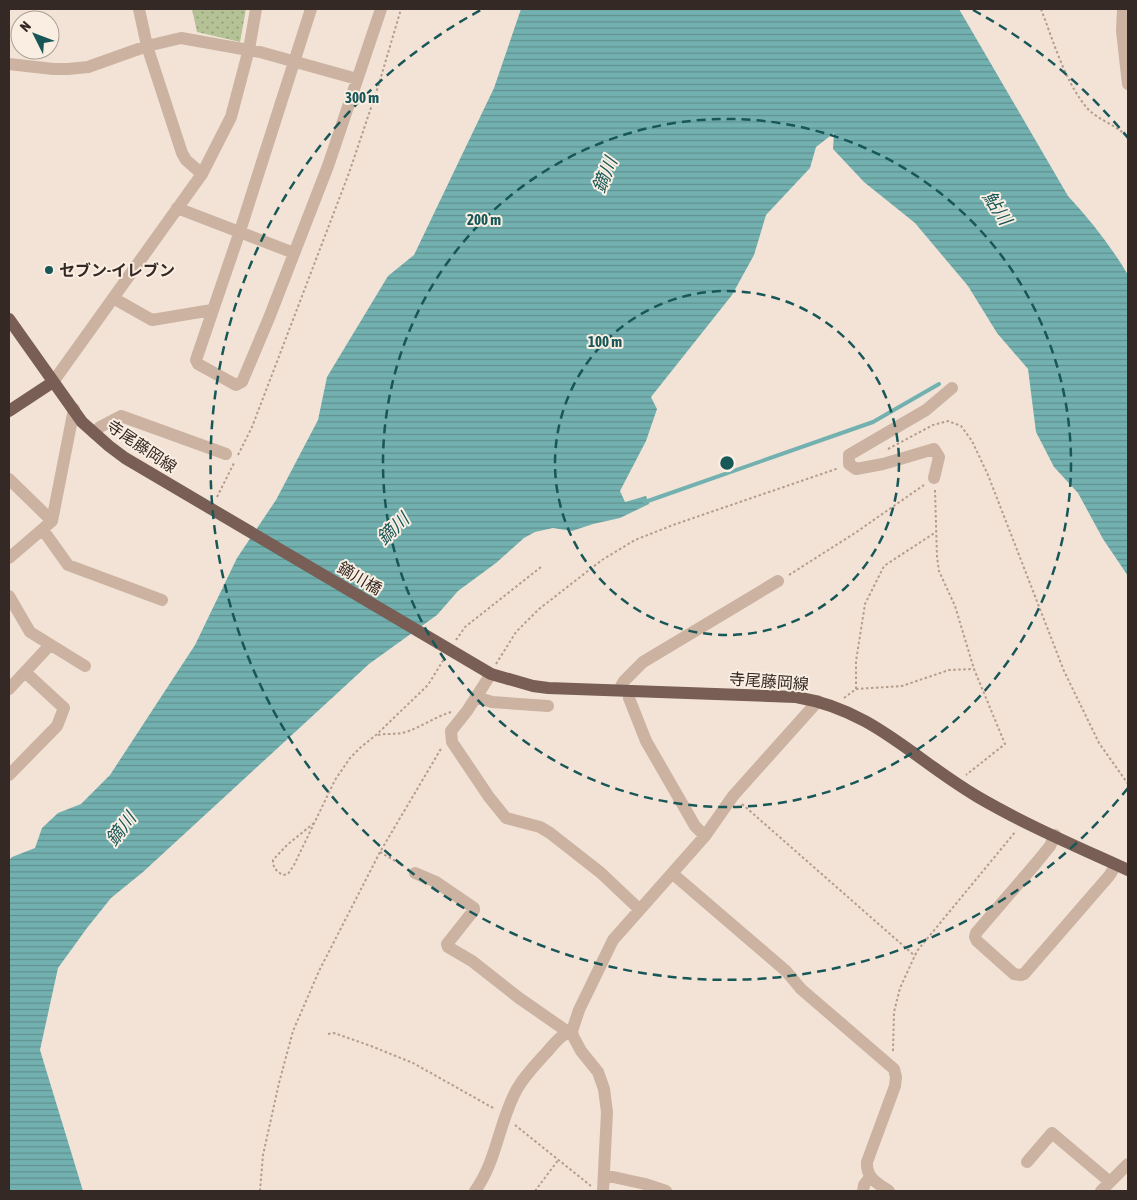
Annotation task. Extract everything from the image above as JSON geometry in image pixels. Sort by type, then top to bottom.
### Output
[{"type":"main road","name":"寺尾藤岡線","points":[[9,319],[82,422],[126,458],[215,511]]},
{"type":"main road","points":[[9,411],[53,382]]},
{"type":"main road","name":"鏑川橋","points":[[215,511],[488,672]]},
{"type":"main road","name":"寺尾藤岡線","points":[[488,672],[540,687],[796,697],[818,701],[870,723],[900,742],[956,783],[1024,822],[1128,870]]},
{"type":"street","points":[[138,9],[147,46],[182,153],[186,160],[202,174]]},
{"type":"street","points":[[53,382],[202,174],[231,117],[256,9]]},
{"type":"street","points":[[311,9],[240,231],[196,360],[198,364],[236,385],[242,382],[328,166],[381,9]]},
{"type":"street","points":[[1123,9],[1122,31],[1128,84]]},
{"type":"street","points":[[9,64],[53,69],[88,67],[147,46],[181,38],[248,50],[294,61],[357,80]]},
{"type":"street","points":[[177,208],[294,253]]},
{"type":"street","points":[[113,298],[152,320],[212,310]]},
{"type":"street","points":[[934,478],[939,457],[934,449],[883,464],[856,469],[849,464],[849,455],[926,410],[952,388]]},
{"type":"street","points":[[9,558],[48,525],[74,409]]},
{"type":"street","points":[[94,433],[100,427],[122,416],[226,454]]},
{"type":"street","points":[[9,478],[48,525],[68,565],[162,600]]},
{"type":"street","points":[[706,836],[695,826],[646,741],[629,698],[624,691],[624,681],[643,662],[778,580]]},
{"type":"street","points":[[9,596],[30,632],[85,666]]},
{"type":"street","points":[[9,689],[50,645]]},
{"type":"street","points":[[9,775],[57,726],[64,708],[25,672]]},
{"type":"street","points":[[488,672],[476,697],[451,731],[452,742],[489,797],[506,818],[540,827],[550,833],[601,873],[639,909]]},
{"type":"street","points":[[476,697],[492,702],[548,706]]},
{"type":"street","points":[[475,1191],[487,1170],[517,1088],[561,1037],[570,1032],[613,940],[706,836],[733,796],[818,701]]},
{"type":"street","points":[[1055,836],[1050,846],[1037,862],[976,932],[977,941],[1014,974],[1021,976],[1024,974],[1110,876],[1116,864]]},
{"type":"street","points":[[415,872],[436,882],[474,908],[447,944],[448,947],[472,961],[519,998],[570,1032],[581,1051],[598,1072],[604,1089],[606,1112],[603,1191]]},
{"type":"street","points":[[672,874],[786,971],[801,989],[890,1065],[895,1073],[896,1081],[867,1162],[867,1172],[870,1177],[889,1191]]},
{"type":"street","points":[[1027,1162],[1052,1133],[1110,1182]]},
{"type":"street","points":[[1100,1191],[1128,1164]]},
{"type":"street","points":[[604,1175],[646,1184],[666,1191]]},
{"type":"street","points":[[863,1191],[864,1185],[870,1177]]},
{"type":"path","points":[[215,511],[252,427],[349,173],[378,87],[401,9]]},
{"type":"path","points":[[1041,9],[1075,90],[1087,108],[1095,115],[1120,129],[1128,137]]},
{"type":"path","points":[[888,449],[934,425],[948,421],[961,426],[972,441],[988,475],[1064,671],[1099,743],[1128,784]]},
{"type":"path","points":[[488,672],[516,632],[539,609],[602,560],[635,540],[849,464]]},
{"type":"path","points":[[934,478],[939,571],[955,606],[974,669],[1005,744],[956,783]]},
{"type":"path","points":[[778,580],[855,533],[934,478]]},
{"type":"path","points":[[856,689],[856,661],[865,604],[884,566],[936,532]]},
{"type":"path","points":[[455,641],[465,627],[541,567]]},
{"type":"path","points":[[314,824],[287,845],[273,860],[276,871],[283,875],[288,874],[294,865],[314,824],[335,780],[345,766],[361,747],[428,685],[445,657]]},
{"type":"path","points":[[835,707],[844,697],[856,689],[902,686],[949,670],[974,669]]},
{"type":"path","points":[[376,735],[406,732],[452,712]]},
{"type":"path","points":[[260,1191],[263,1155],[293,1031],[320,971],[380,852],[440,751]]},
{"type":"path","points":[[733,796],[915,956]]},
{"type":"path","points":[[890,1065],[893,1058],[894,1012],[900,988],[917,950],[1024,822]]},
{"type":"path","points":[[380,852],[398,862]]},
{"type":"path","points":[[328,1034],[334,1033],[413,1063],[498,1111],[596,1191]]},
{"type":"path","points":[[535,1191],[558,1159]]},
{"type":"green space","points":[[192,9],[246,9],[240,42],[197,32]]},
{"type":"water","points":[[521,9],[959,9],[1068,196],[1100,234],[1128,275],[1128,576],[1103,539],[1078,493],[1054,467],[1036,432],[1028,369],[997,333],[968,286],[915,223],[864,182],[833,149],[834,133],[816,147],[810,168],[766,215],[754,255],[732,295],[651,397],[657,409],[646,441],[620,491],[625,502],[646,496],[649,504],[620,518],[572,531],[553,528],[535,532],[524,538],[496,563],[458,591],[437,615],[369,664],[143,872],[111,898],[87,928],[58,968],[40,1050],[83,1191],[9,1191],[9,860],[35,848],[42,828],[58,813],[81,804],[110,775],[195,645],[237,558],[276,500],[318,420],[327,377],[388,276],[414,255],[494,88]]},
{"type":"waterway","points":[[645,502],[873,422],[939,384]]},
{"type":"place","name":"セブン-イレブン","points":[[49,270]]},
{"type":"water label","name":"鏑川","points":[[605,175]]},
{"type":"water label","name":"鮎川","points":[[997,208]]},
{"type":"water label","name":"鏑川","points":[[393,529]]},
{"type":"water label","name":"鏑川","points":[[121,829]]}]
